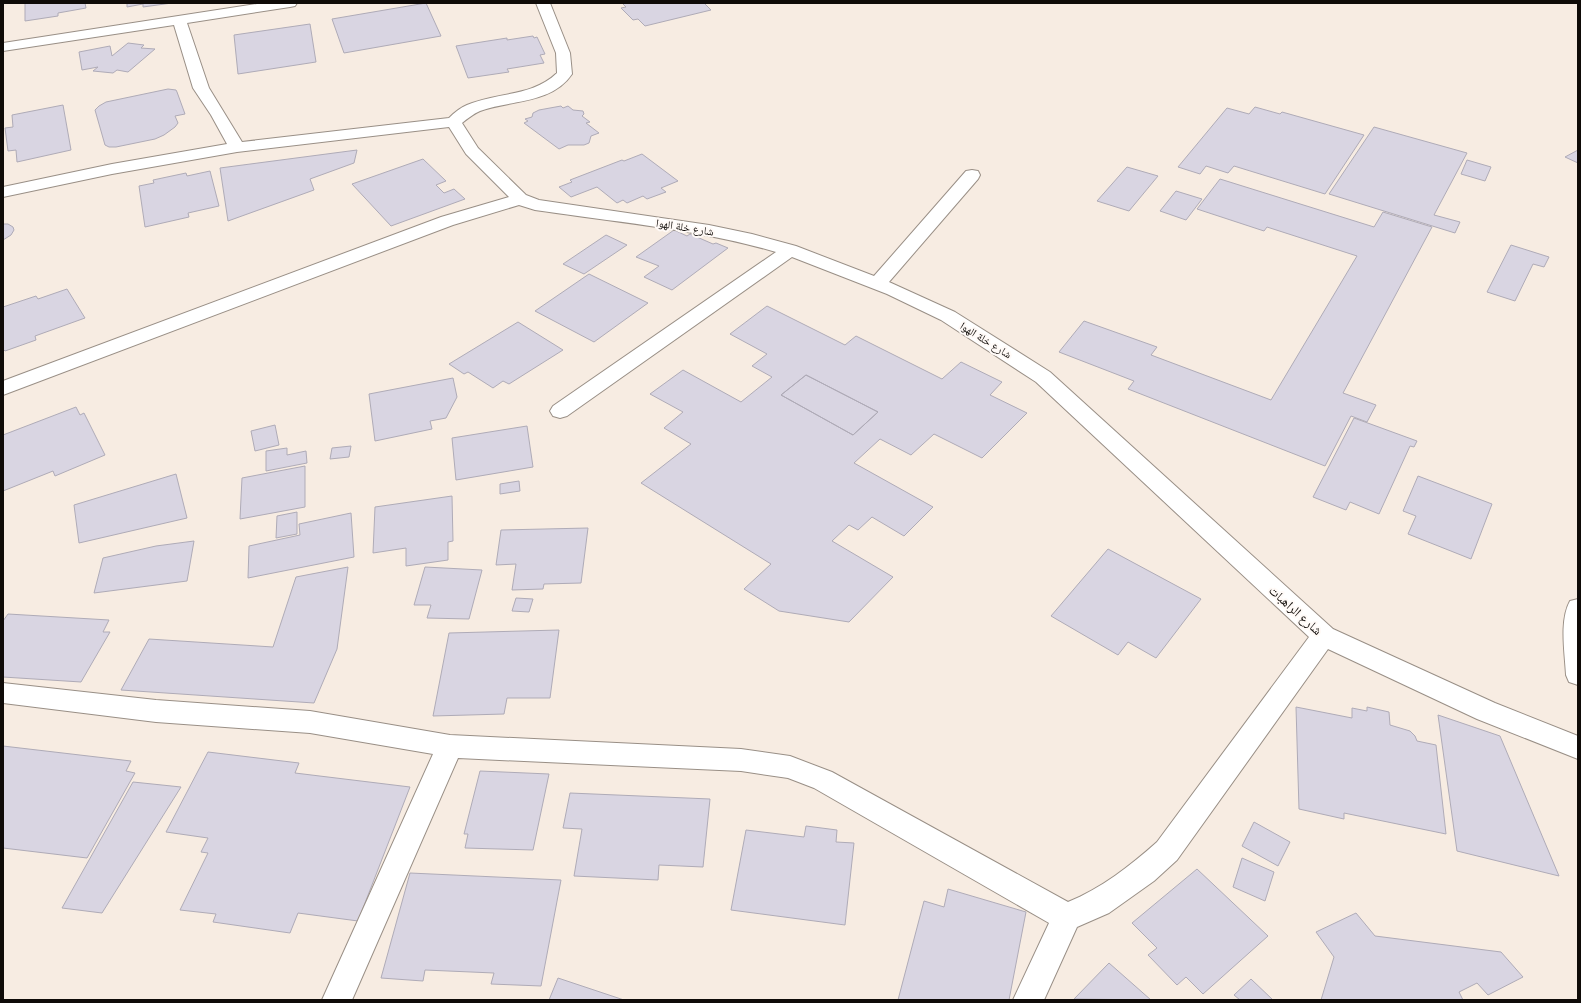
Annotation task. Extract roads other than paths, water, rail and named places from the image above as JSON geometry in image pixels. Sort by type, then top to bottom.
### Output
[{"type":"street","points":[[3,47],[290,3]]},
{"type":"street","points":[[3,192],[112,169],[237,147],[454,122],[473,109],[544,90],[565,74],[563,53],[543,3]]},
{"type":"street","points":[[179,20],[201,88],[219,115],[237,147]]},
{"type":"street","name":"شارع خلة الهوا","points":[[454,122],[472,151],[520,199],[535,205],[709,230],[752,239],[790,250],[877,284],[948,316],[1043,377],[1099,429]]},
{"type":"street","points":[[877,284],[972,175]]},
{"type":"street","points":[[3,388],[446,221],[520,199]]},
{"type":"street","points":[[560,411],[790,250]]},
{"type":"street","name":"شارع الراهبات","points":[[1099,429],[1324,636],[1486,712],[1578,748]]},
{"type":"street","points":[[1578,608],[1576,622],[1578,675]]},
{"type":"street","points":[[1028,1000],[1067,917],[1099,903],[1144,872],[1167,851],[1324,636]]},
{"type":"street","points":[[3,693],[156,711],[310,722],[450,746],[741,760],[790,767],[823,780],[1067,917]]},
{"type":"street","points":[[337,1000],[450,746]]}]
